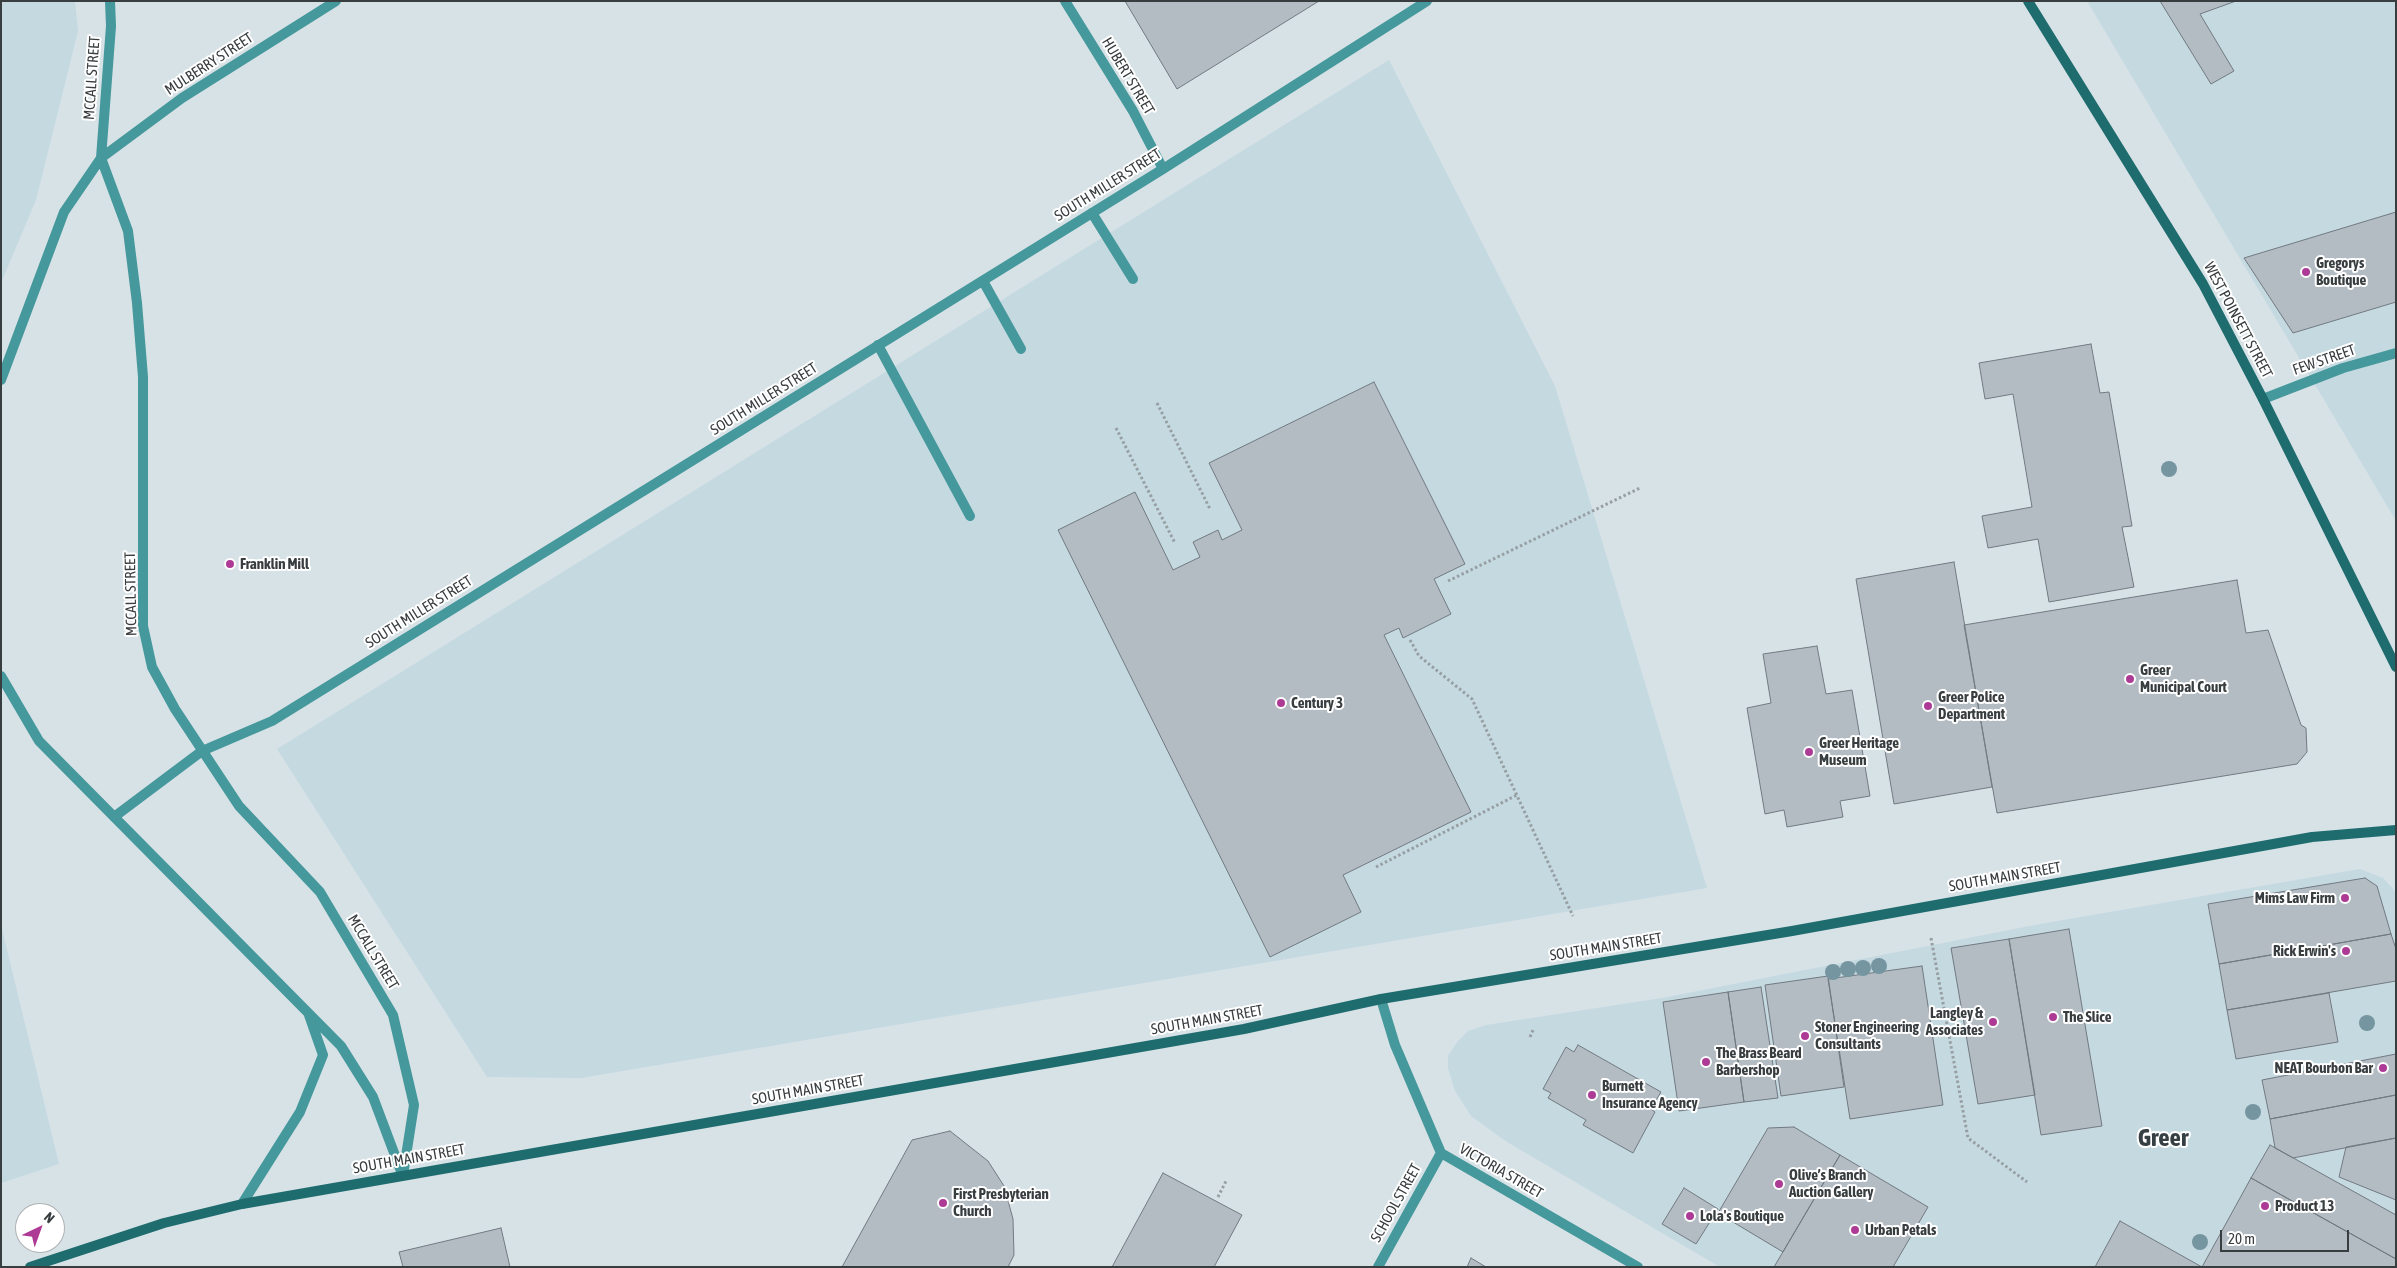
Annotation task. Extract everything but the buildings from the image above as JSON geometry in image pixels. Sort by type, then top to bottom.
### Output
[{"type":"main road","name":"WEST POINSETT STREET","points":[[2028,1],[2203,284],[2263,399],[2396,667]]},
{"type":"main road","name":"SOUTH MAIN STREET","points":[[30,1267],[164,1223],[242,1204],[1244,1029],[1381,999],[1792,931],[2312,837],[2396,830]]},
{"type":"street","name":"MCCALL STREET","points":[[110,1],[111,26],[101,158],[128,231],[142,359],[145,487],[143,626],[152,667],[175,709],[239,806],[320,892],[393,1015],[414,1105],[403,1175]]},
{"type":"street","name":"MULBERRY STREET","points":[[101,158],[182,98],[336,1]]},
{"type":"street","name":"HUBERT STREET","points":[[1065,1],[1134,112],[1163,169]]},
{"type":"street","name":"SOUTH MILLER STREET","points":[[114,817],[202,751],[272,721],[1163,169],[1428,1]]},
{"type":"street","points":[[1,380],[64,212],[101,158]]},
{"type":"street","points":[[1092,213],[1133,279]]},
{"type":"street","points":[[983,281],[1021,349]]},
{"type":"street","points":[[878,345],[970,516]]},
{"type":"street","name":"FEW STREET","points":[[2263,399],[2344,368],[2396,352]]},
{"type":"street","points":[[1,676],[39,741],[341,1046],[374,1097],[403,1175]]},
{"type":"street","name":"VICTORIA STREET","points":[[1381,999],[1395,1045],[1441,1153],[1638,1267]]},
{"type":"street","points":[[242,1204],[300,1112],[323,1055],[308,1012]]},
{"type":"street","name":"SCHOOL STREET","points":[[1378,1267],[1441,1153]]},
{"type":"path","points":[[1157,403],[1210,509]]},
{"type":"path","points":[[1116,428],[1175,543]]},
{"type":"path","points":[[1448,581],[1640,488]]},
{"type":"path","points":[[1410,640],[1419,656],[1472,699],[1573,916]]},
{"type":"path","points":[[1376,866],[1517,795]]},
{"type":"path","points":[[1931,938],[1968,1138],[2028,1182]]},
{"type":"path","points":[[1530,1037],[1534,1028]]},
{"type":"path","points":[[1218,1197],[1226,1181]]},
{"type":"shaded area","points":[[1,1],[75,1],[78,31],[36,200],[1,283]]},
{"type":"shaded area","points":[[2087,1],[2396,1],[2396,521]]},
{"type":"shaded area","points":[[1389,60],[1555,386],[1707,888],[581,1078],[487,1077],[277,749]]},
{"type":"shaded area","points":[[2360,869],[2383,878],[2396,892],[2396,1267],[1720,1267],[1507,1142],[1471,1116],[1455,1091],[1448,1068],[1448,1056],[1458,1041],[1468,1031],[1486,1025],[1662,998],[2040,924]]},
{"type":"shaded area","points":[[1,925],[59,1164],[1,1183]]},
{"type":"place","name":"Gregorys Boutique","points":[[2306,272]]},
{"type":"place","name":"Franklin Mill","points":[[230,564]]},
{"type":"place","name":"Greer Municipal Court","points":[[2130,679]]},
{"type":"place","name":"Century 3","points":[[1281,703]]},
{"type":"place","name":"Greer Police Department","points":[[1928,706]]},
{"type":"place","name":"Greer Heritage Museum","points":[[1809,752]]},
{"type":"place","name":"Mims Law Firm","points":[[2345,898]]},
{"type":"place","name":"Rick Erwin's","points":[[2346,951]]},
{"type":"place","name":"The Slice","points":[[2053,1017]]},
{"type":"place","name":"Langley & Associates","points":[[1993,1022]]},
{"type":"place","name":"Stoner Engineering Consultants","points":[[1805,1036]]},
{"type":"place","name":"The Brass Beard Barbershop","points":[[1706,1062]]},
{"type":"place","name":"NEAT Bourbon Bar","points":[[2383,1068]]},
{"type":"place","name":"Burnett Insurance Agency","points":[[1592,1095]]},
{"type":"place","name":"Olive’s Branch Auction Gallery","points":[[1779,1184]]},
{"type":"place","name":"First Presbyterian Church","points":[[943,1203]]},
{"type":"place","name":"Product 13","points":[[2265,1206]]},
{"type":"place","name":"Lola's Boutique","points":[[1690,1216]]},
{"type":"place","name":"Urban Petals","points":[[1855,1230]]},
{"type":"district","name":"Greer","points":[[2163,1138]]}]
